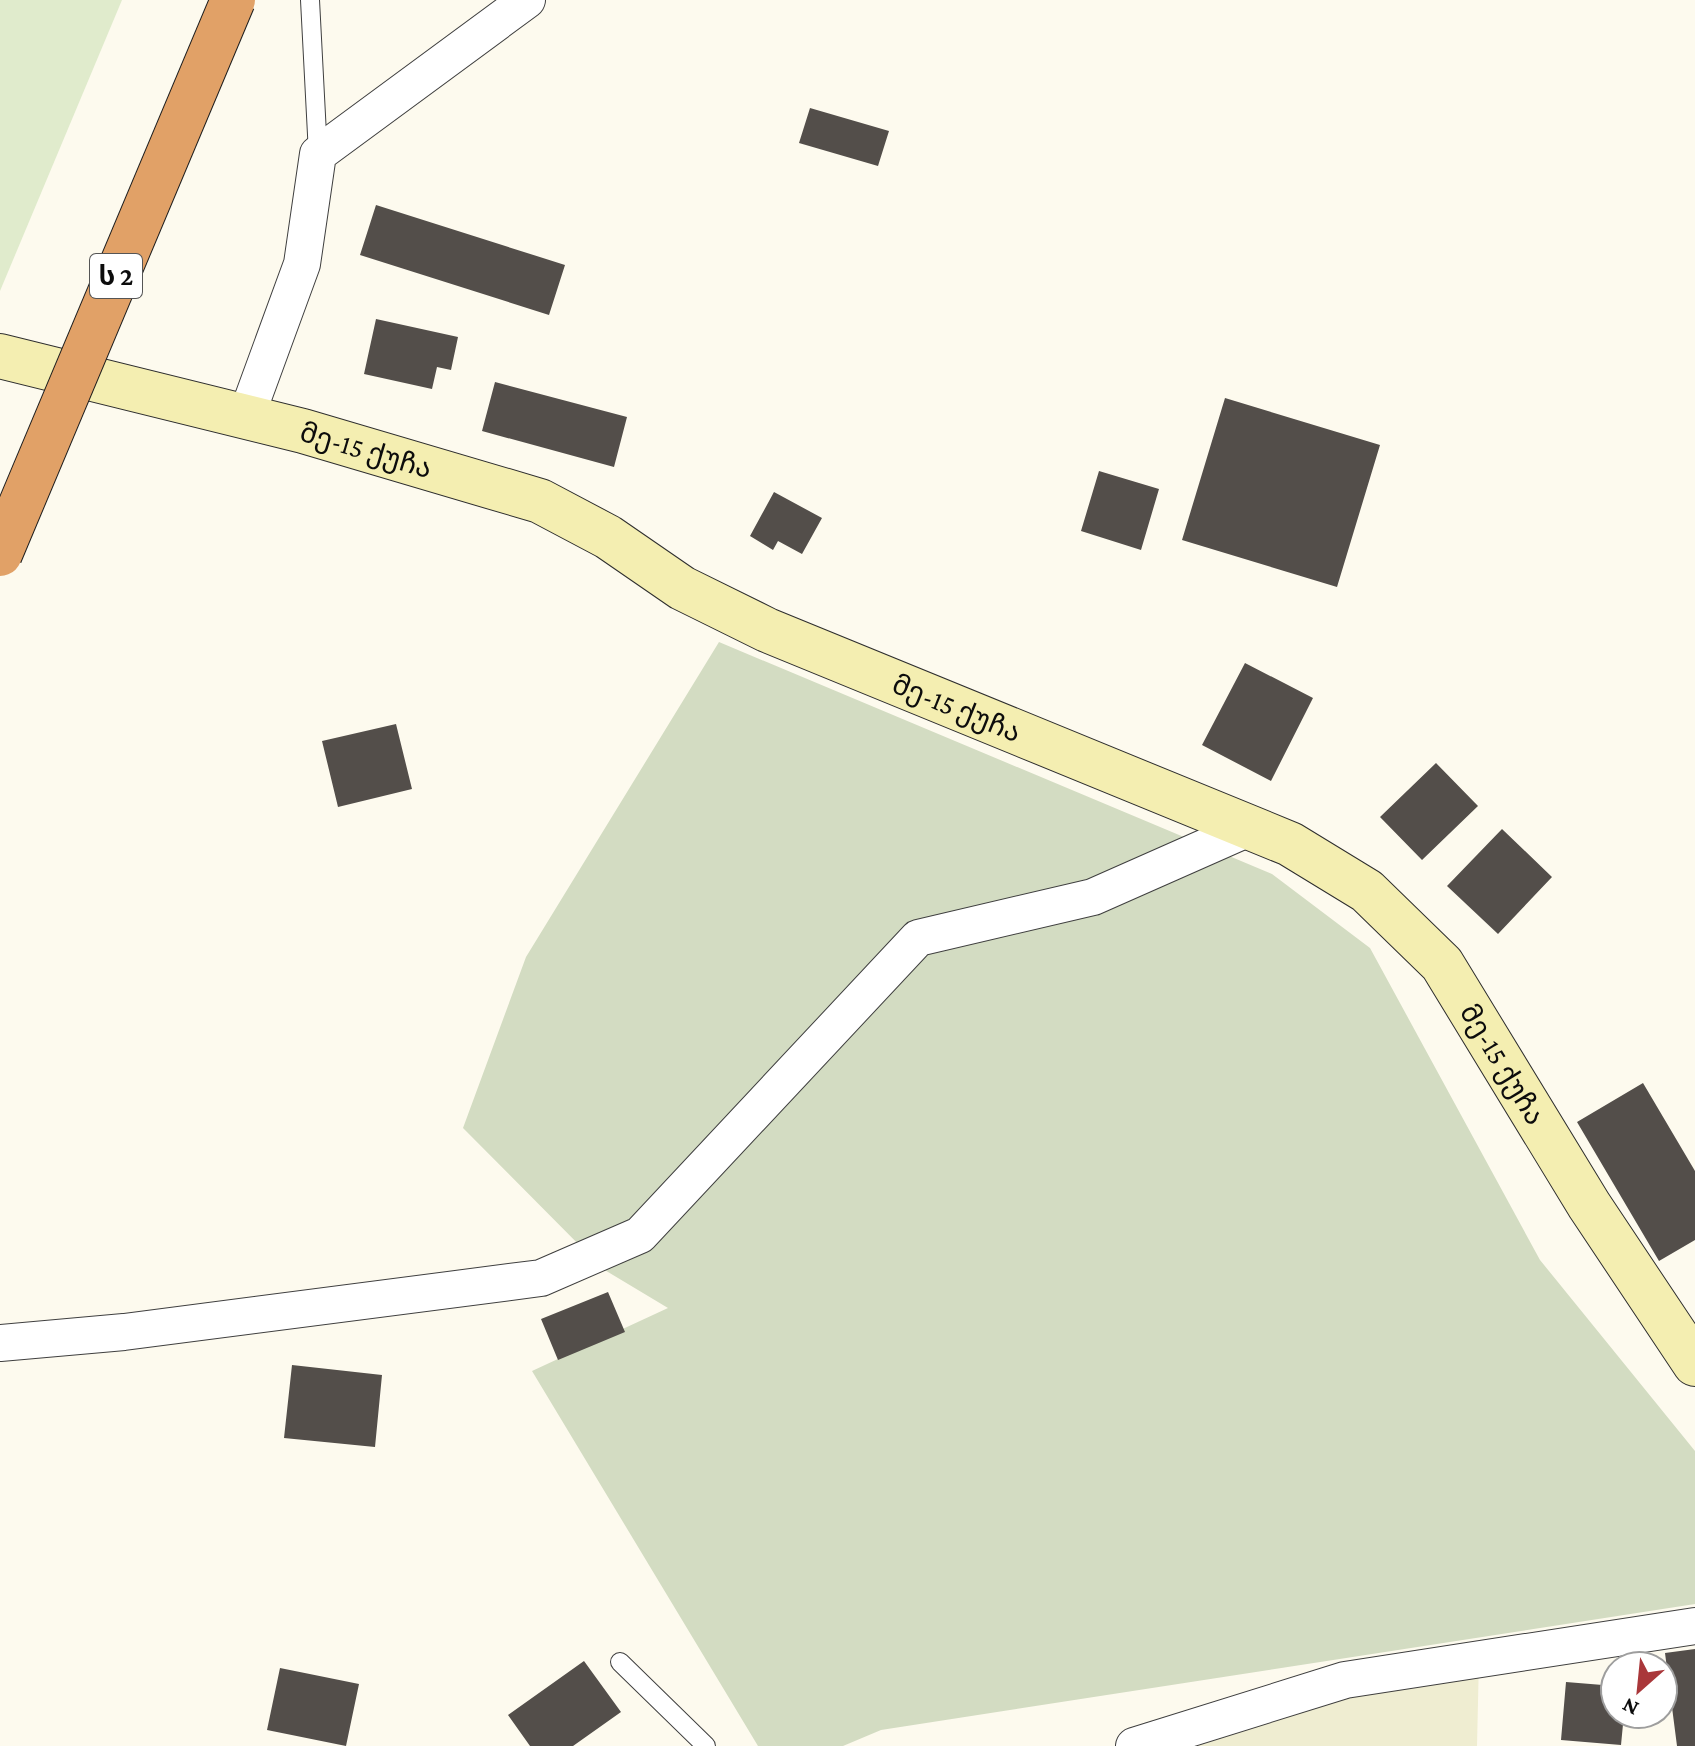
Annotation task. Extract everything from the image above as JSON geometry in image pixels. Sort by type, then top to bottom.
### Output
[{"type":"highway","name":"ს 2","points":[[0,554],[233,0]]},
{"type":"street","points":[[246,417],[302,264],[318,154],[527,0]]},
{"type":"street","name":"მე-15 ქუჩა","points":[[0,356],[246,417],[540,501],[608,537],[682,588],[767,630],[1290,844],[1367,891],[1442,964],[1581,1193],[1695,1364]]},
{"type":"street","points":[[0,1343],[124,1332],[541,1278],[640,1235],[918,938],[1093,897],[1249,828]]},
{"type":"street","points":[[1134,1746],[1345,1680],[1695,1626]]},
{"type":"lane","points":[[310,0],[318,154]]},
{"type":"lane","points":[[620,1662],[706,1746]]},
{"type":"shaded area","points":[[1479,1658],[1477,1746],[1134,1746]]},
{"type":"green space","points":[[0,0],[122,0],[0,291]]},
{"type":"green space","points":[[719,642],[1272,874],[1370,948],[1540,1260],[1695,1451],[1695,1604],[881,1730],[843,1746],[758,1746],[532,1371],[668,1308],[603,1269],[463,1128],[526,957]]},
{"type":"building","points":[[810,108],[889,131],[878,166],[799,143]]},
{"type":"building","points":[[376,205],[565,265],[549,315],[360,255]]},
{"type":"building","points":[[376,319],[458,337],[451,370],[437,367],[432,389],[364,374]]},
{"type":"building","points":[[495,382],[627,417],[614,467],[482,431]]},
{"type":"building","points":[[1225,398],[1380,445],[1337,587],[1182,540]]},
{"type":"building","points":[[1099,471],[1159,489],[1141,550],[1081,531]]},
{"type":"building","points":[[774,492],[822,518],[802,554],[778,541],[773,550],[750,536]]},
{"type":"building","points":[[1245,663],[1313,698],[1271,781],[1202,745]]},
{"type":"building","points":[[396,724],[412,789],[338,807],[322,741]]},
{"type":"building","points":[[1436,763],[1478,806],[1422,860],[1380,817]]},
{"type":"building","points":[[1502,829],[1552,877],[1498,934],[1447,886]]},
{"type":"building","points":[[1643,1083],[1695,1171],[1695,1240],[1659,1261],[1577,1122]]},
{"type":"building","points":[[608,1292],[625,1332],[558,1360],[541,1319]]},
{"type":"building","points":[[292,1365],[382,1375],[375,1447],[284,1438]]},
{"type":"building","points":[[1695,1649],[1695,1746],[1677,1746],[1675,1730],[1679,1730],[1679,1651]]},
{"type":"building","points":[[584,1661],[621,1712],[573,1746],[530,1746],[508,1715]]},
{"type":"building","points":[[280,1668],[359,1684],[346,1746],[267,1730]]},
{"type":"building","points":[[1566,1682],[1599,1685],[1599,1730],[1622,1730],[1621,1745],[1561,1740]]}]
